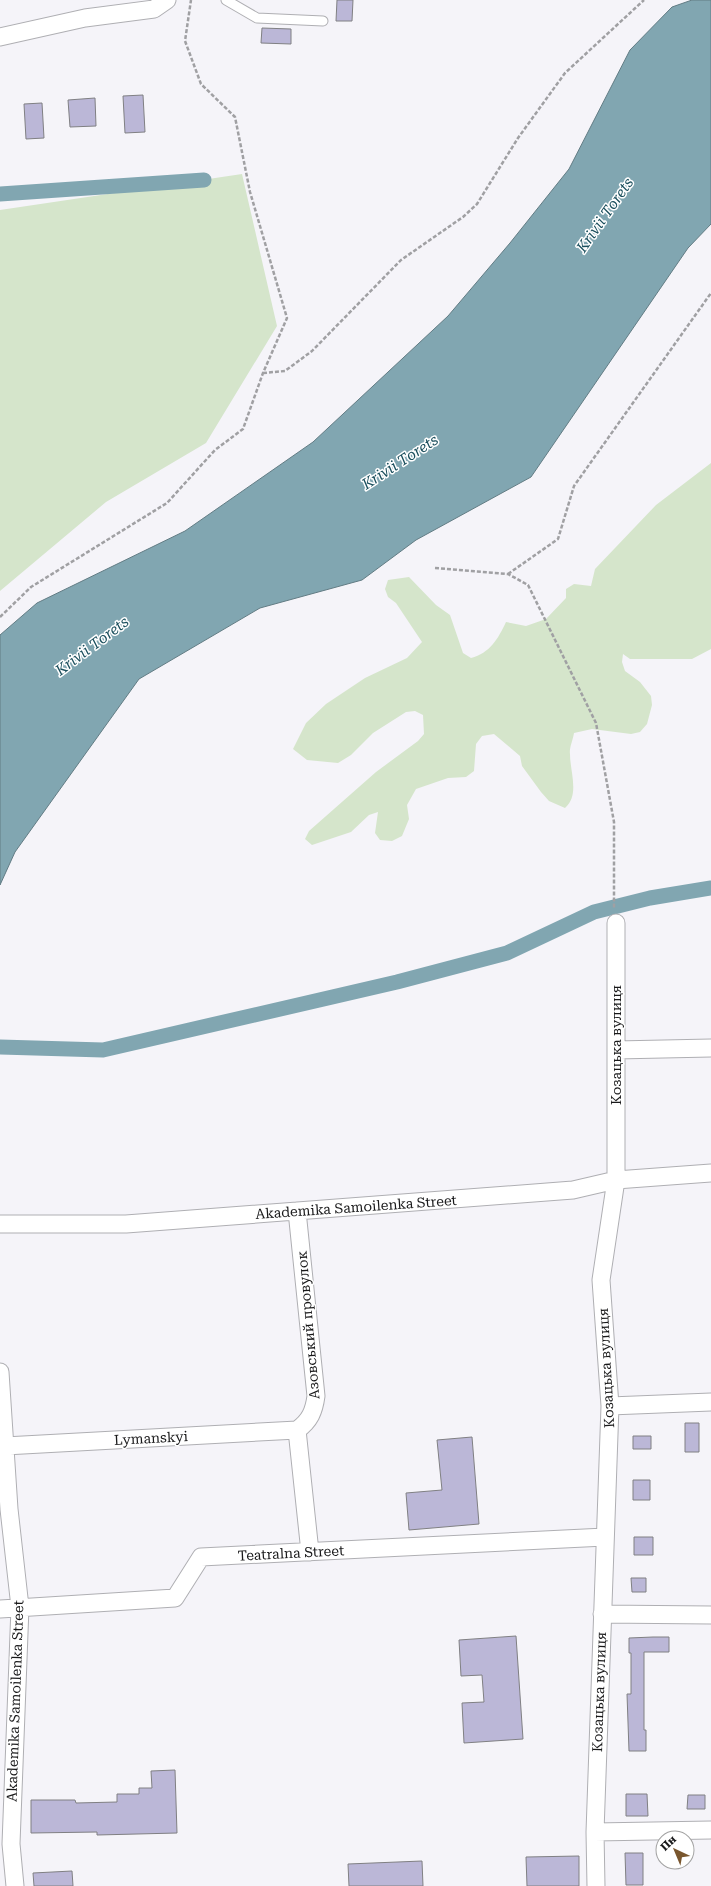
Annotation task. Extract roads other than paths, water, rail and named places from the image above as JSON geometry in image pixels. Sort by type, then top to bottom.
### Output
[{"type":"street","points":[[0,37],[85,18],[154,9],[167,0]]},
{"type":"street","name":"Козацька вулиця","points":[[596,1886],[595,1832],[610,1406],[602,1280],[616,1180],[615,919]]},
{"type":"street","points":[[616,1050],[711,1048]]},
{"type":"street","name":"Akademika Samoilenka Street","points":[[0,1224],[126,1224],[573,1190],[616,1180],[711,1173]]},
{"type":"street","name":"Азовський провулок","points":[[297,1211],[316,1396],[314,1411],[305,1424],[297,1430]]},
{"type":"street","name":"Akademika Samoilenka Street","points":[[0,1372],[9,1509],[20,1607],[11,1844],[15,1886]]},
{"type":"street","points":[[610,1406],[711,1402]]},
{"type":"street","points":[[297,1430],[310,1552]]},
{"type":"street","name":"Lymanskyi","points":[[5,1446],[297,1430]]},
{"type":"street","name":"Teatralna Street","points":[[0,1609],[175,1598],[201,1557],[605,1537]]},
{"type":"street","points":[[602,1614],[711,1615]]},
{"type":"street","points":[[595,1832],[711,1830]]},
{"type":"lane","points":[[226,0],[258,18],[323,21]]},
{"type":"water","name":"Krivii Torets","points":[[692,0],[711,0],[711,224],[688,248],[531,477],[416,540],[362,580],[260,608],[139,679],[15,852],[0,885],[0,635],[37,603],[185,531],[313,442],[448,316],[510,243],[569,169],[630,50],[672,7]]},
{"type":"waterway","points":[[0,194],[204,180]]},
{"type":"waterway","points":[[0,1047],[103,1050],[397,982],[507,953],[594,912],[650,898],[711,888]]}]
